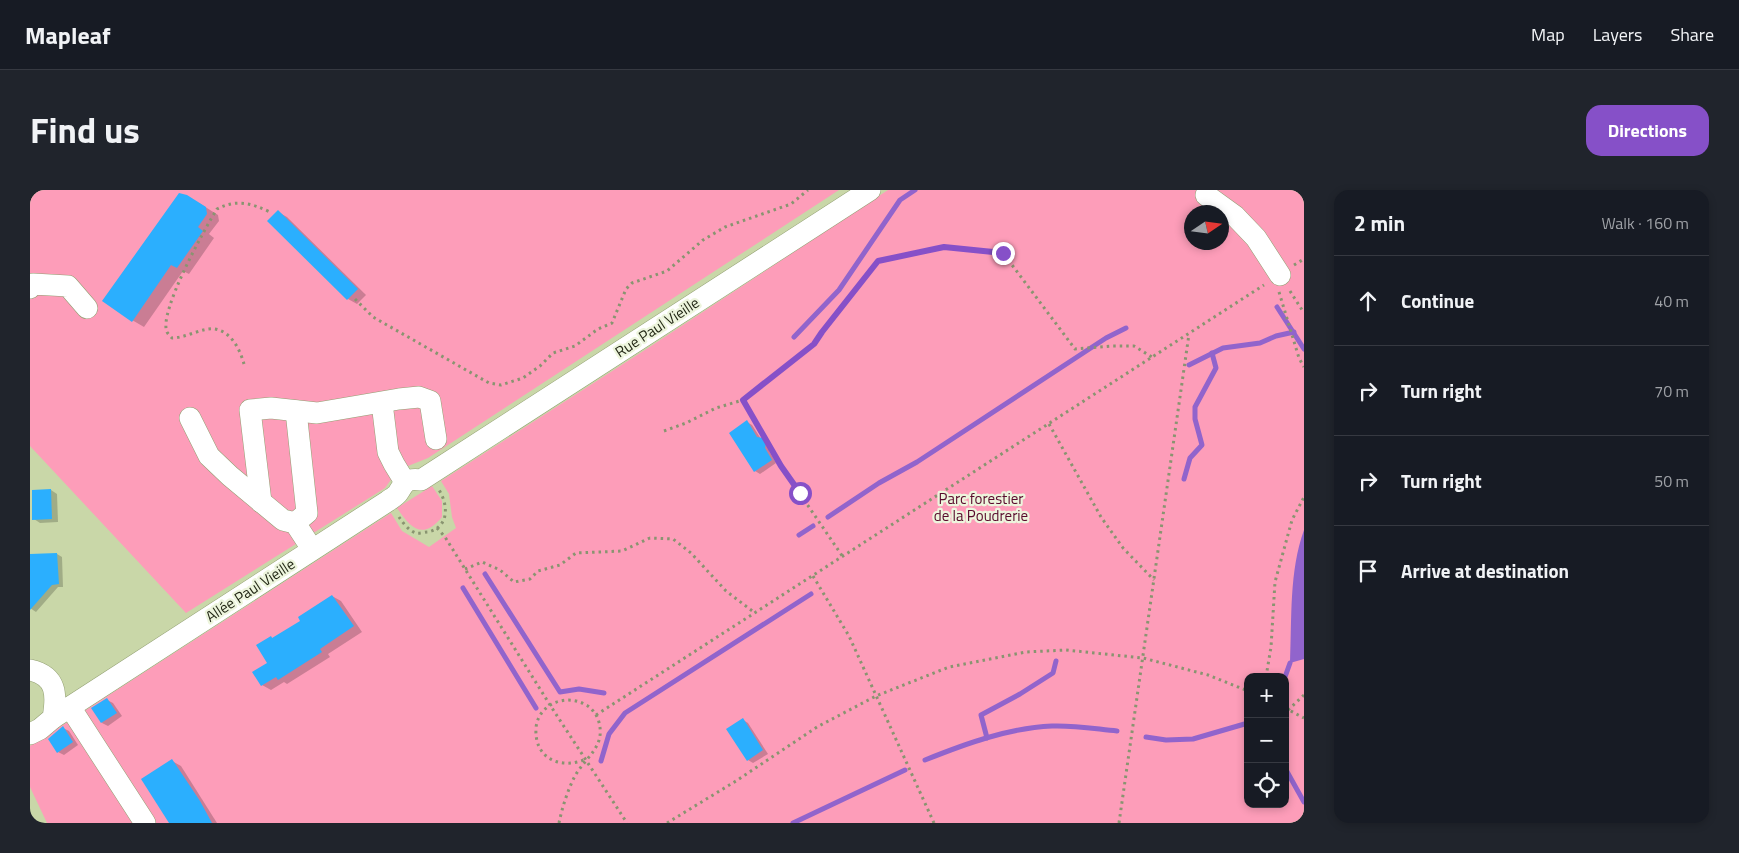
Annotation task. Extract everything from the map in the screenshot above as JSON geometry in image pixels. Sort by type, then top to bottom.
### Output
[{"type":"lane","name":"Rue Paul Vieille","points":[[437,470],[870,190]]},
{"type":"lane","points":[[1206,195],[1235,216],[1256,238],[1277,277]]},
{"type":"lane","points":[[30,288],[33,284],[68,286],[87,308]]},
{"type":"lane","points":[[261,502],[250,410],[271,408],[317,413],[419,397],[430,401],[436,439]]},
{"type":"lane","points":[[382,403],[388,452],[406,482]]},
{"type":"lane","points":[[295,523],[307,513],[296,411]]},
{"type":"lane","points":[[190,418],[209,456],[283,520],[295,523],[312,549]]},
{"type":"lane","name":"Allée Paul Vieille","points":[[30,734],[40,729],[61,712],[388,501],[398,494],[400,487],[406,482],[413,479],[421,480],[437,470]]},
{"type":"lane","points":[[30,670],[43,674],[52,683],[61,712],[145,823]]},
{"type":"path","points":[[355,299],[374,317],[489,383],[501,385],[512,383],[540,366],[553,353],[575,346],[598,329],[612,323],[626,289],[632,284],[666,271],[703,240],[725,227],[790,204],[808,190]]},
{"type":"path","points":[[244,364],[240,349],[228,334],[215,329],[182,338],[172,338],[166,331],[166,320],[181,274],[217,209],[241,202],[253,204],[270,212]]},
{"type":"path","points":[[664,431],[686,423],[716,408],[743,400],[814,344],[878,261],[944,247],[1003,253],[1074,349],[1134,346],[1152,357]]},
{"type":"path","points":[[1277,277],[1304,313]]},
{"type":"path","points":[[596,716],[1277,277]]},
{"type":"path","points":[[1277,277],[1299,358],[1304,367]]},
{"type":"path","points":[[1120,823],[1189,333]]},
{"type":"path","points":[[743,400],[781,466],[843,557]]},
{"type":"path","points":[[1049,424],[1101,517],[1123,548],[1154,580]]},
{"type":"path","points":[[388,501],[404,525],[416,533],[431,531],[437,528],[445,516],[446,508],[437,470]]},
{"type":"path","points":[[1267,673],[1271,647],[1275,582],[1292,520],[1304,497]]},
{"type":"path","points":[[437,528],[627,823]]},
{"type":"path","points":[[465,569],[482,562],[500,570],[514,582],[530,579],[538,571],[560,565],[576,553],[622,551],[650,538],[673,539],[691,553],[726,590],[755,614]]},
{"type":"path","points":[[813,576],[849,636],[934,823]]},
{"type":"path","points":[[667,823],[736,781],[817,727],[876,696],[949,667],[1026,652],[1066,650],[1143,658],[1208,675],[1244,689]]},
{"type":"path","points":[[1289,707],[1304,696]]},
{"type":"path","points":[[559,823],[575,777],[586,760],[595,751],[600,740],[601,727],[588,705],[575,700],[562,700],[550,705],[541,714],[536,726],[536,738],[541,750],[550,759],[562,764],[574,764],[586,760]]},
{"type":"path","points":[[1289,710],[1304,718]]},
{"type":"green space","points":[[30,190],[839,190],[428,458],[398,470],[385,488],[186,613],[30,446]]},
{"type":"green space","name":"Parc forestier de la Poudrerie","points":[[888,190],[1304,190],[1304,823],[47,823],[30,787],[30,746],[391,513],[402,531],[429,547],[456,528],[452,517],[449,494],[441,481]]},
{"type":"green space","points":[[432,486],[442,501],[442,517],[429,528],[418,529],[407,522],[397,508]]},
{"type":"shaded area","points":[[1304,530],[1304,659],[1290,663],[1294,578],[1299,546]]},
{"type":"building","points":[[179,193],[187,195],[206,207],[207,214],[198,227],[203,231],[177,268],[171,265],[132,322],[102,301]]},
{"type":"building","points":[[278,210],[358,289],[347,300],[267,221]]},
{"type":"building","points":[[747,420],[757,437],[763,438],[766,444],[765,448],[772,460],[754,472],[729,433]]},
{"type":"building","points":[[51,489],[52,519],[32,520],[32,490]]},
{"type":"building","points":[[57,553],[59,584],[52,585],[30,610],[30,554]]},
{"type":"building","points":[[332,595],[354,626],[320,649],[322,652],[278,680],[276,677],[261,686],[252,672],[267,663],[256,645],[271,636],[272,638],[300,621],[298,617]]},
{"type":"building","points":[[107,698],[117,713],[101,723],[91,708]]},
{"type":"building","points":[[743,718],[763,750],[747,761],[726,729]]},
{"type":"building","points":[[63,726],[73,742],[57,753],[48,739]]},
{"type":"building","points":[[172,759],[212,823],[169,823],[141,779]]},
{"type":"waterway","points":[[794,337],[839,290],[900,200],[915,190]]},
{"type":"waterway","points":[[1277,307],[1304,349]]},
{"type":"waterway","points":[[828,517],[879,483],[917,462],[1106,338],[1126,328]]},
{"type":"waterway","points":[[1189,365],[1223,348],[1260,343],[1276,336],[1294,332]]},
{"type":"waterway","points":[[1184,479],[1190,458],[1202,445],[1195,419],[1195,407],[1216,368],[1212,353]]},
{"type":"waterway","points":[[799,535],[813,526]]},
{"type":"waterway","points":[[485,574],[560,692],[579,689],[604,693]]},
{"type":"waterway","points":[[463,588],[536,708]]},
{"type":"waterway","points":[[601,761],[609,734],[625,713],[811,594]]},
{"type":"waterway","points":[[987,738],[981,715],[1020,694],[1053,673],[1056,661]]},
{"type":"waterway","points":[[1286,673],[1290,663]]},
{"type":"waterway","points":[[1146,737],[1166,740],[1193,739],[1244,724]]},
{"type":"waterway","points":[[925,760],[1003,733],[1036,727],[1068,726],[1117,731]]},
{"type":"waterway","points":[[793,823],[905,770]]},
{"type":"waterway","points":[[1289,775],[1304,802]]},
{"type":"route","points":[[800,493],[781,466],[743,400],[814,344],[878,261],[944,247],[1003,253]]}]
